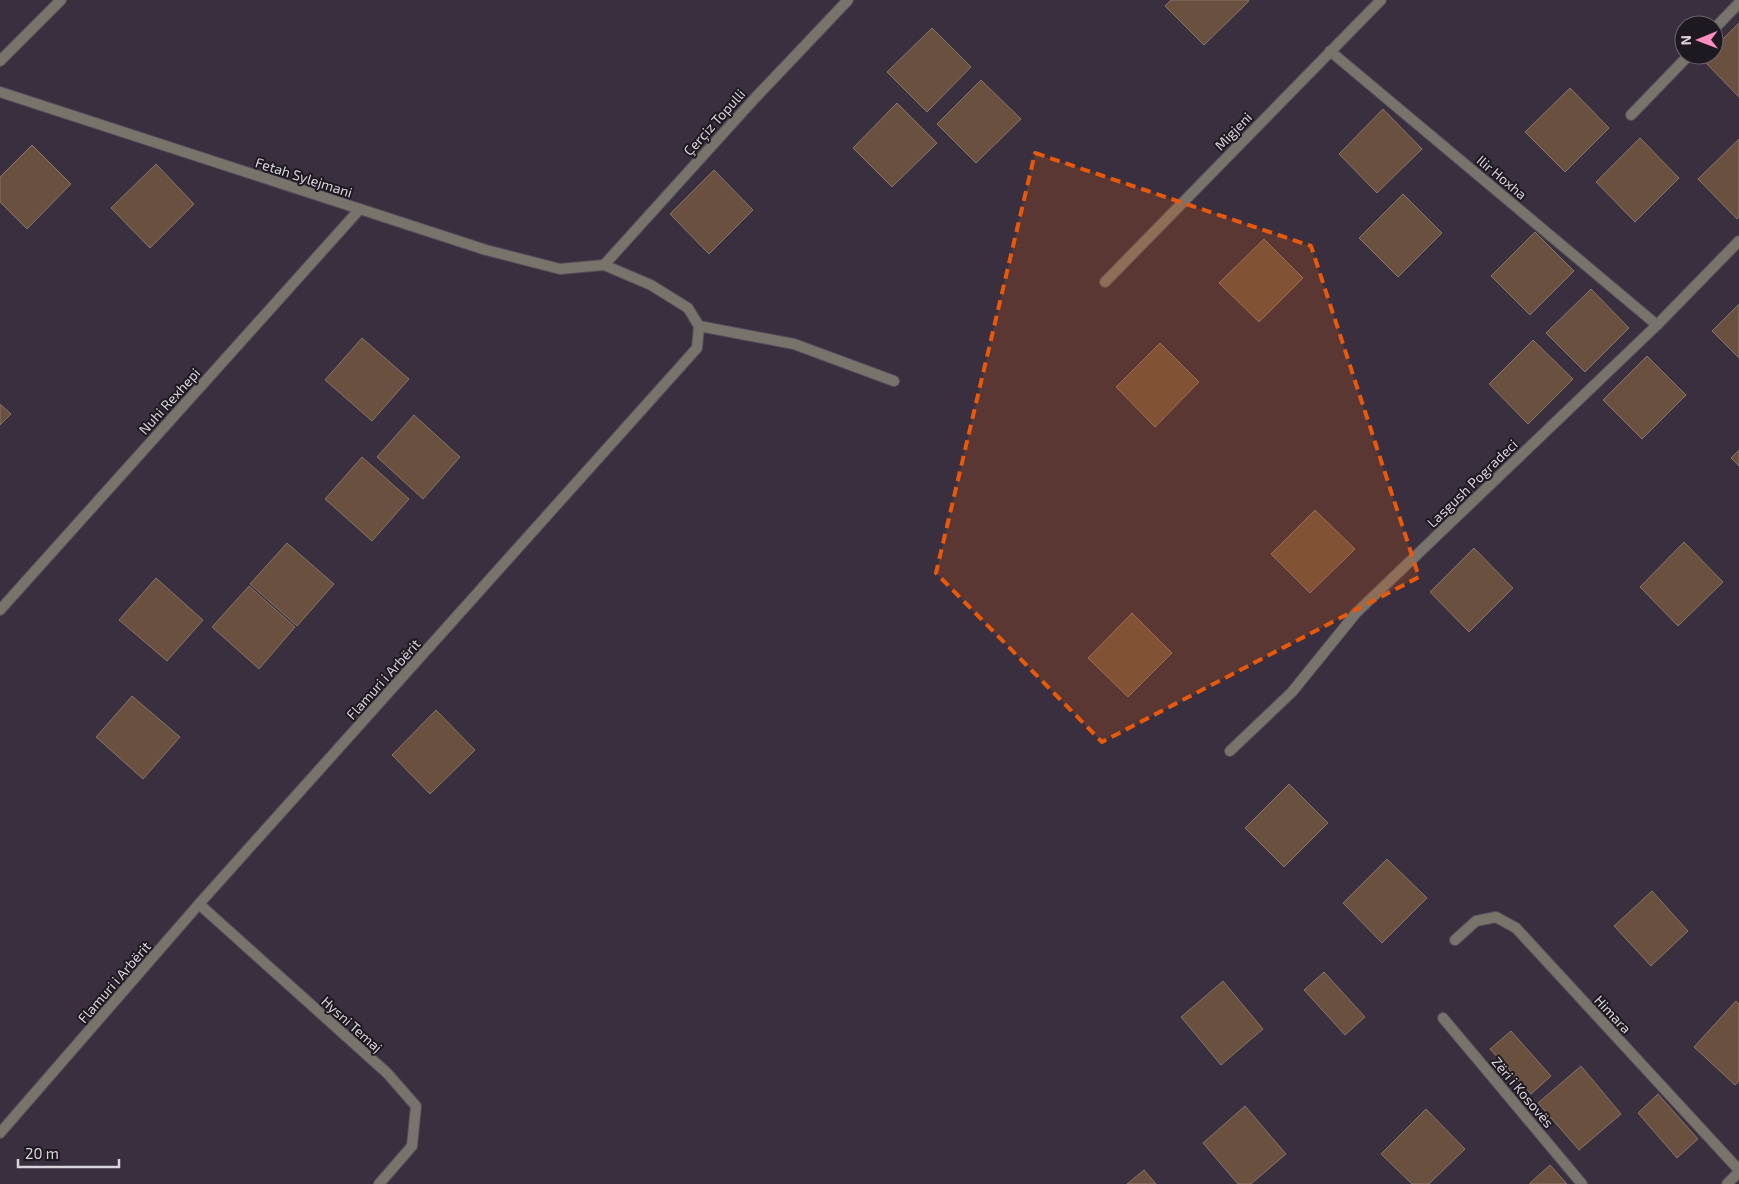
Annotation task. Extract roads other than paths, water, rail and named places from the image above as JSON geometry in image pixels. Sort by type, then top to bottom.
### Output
[{"type":"street","points":[[0,61],[61,0]]},
{"type":"street","name":"Çerçiz Topulli","points":[[604,265],[756,97],[848,0]]},
{"type":"street","name":"Migjeni","points":[[1105,282],[1381,0]]},
{"type":"street","points":[[1724,19],[1739,3]]},
{"type":"street","name":"Ilir Hoxha","points":[[1330,51],[1657,325]]},
{"type":"street","points":[[1631,115],[1679,65]]},
{"type":"street","name":"Fetah Sylejmani","points":[[0,92],[486,250],[560,269],[604,265]]},
{"type":"street","name":"Nuhi Rexhepi","points":[[0,610],[359,210]]},
{"type":"street","name":"Lasgush Pogradeci","points":[[1230,751],[1292,692],[1356,613],[1657,325],[1739,241]]},
{"type":"street","points":[[604,265],[651,284],[688,308],[699,326],[794,344],[894,380]]},
{"type":"street","name":"Flamuri i Arbërit","points":[[0,1133],[199,904],[697,348],[699,326]]},
{"type":"street","name":"Hysni Temaj","points":[[199,904],[387,1073],[416,1106],[412,1146],[379,1184]]},
{"type":"street","name":"Himara","points":[[1455,940],[1476,922],[1496,917],[1516,928],[1739,1171],[1727,1184]]},
{"type":"street","name":"Zëri i Kosovës","points":[[1443,1018],[1582,1184]]}]
